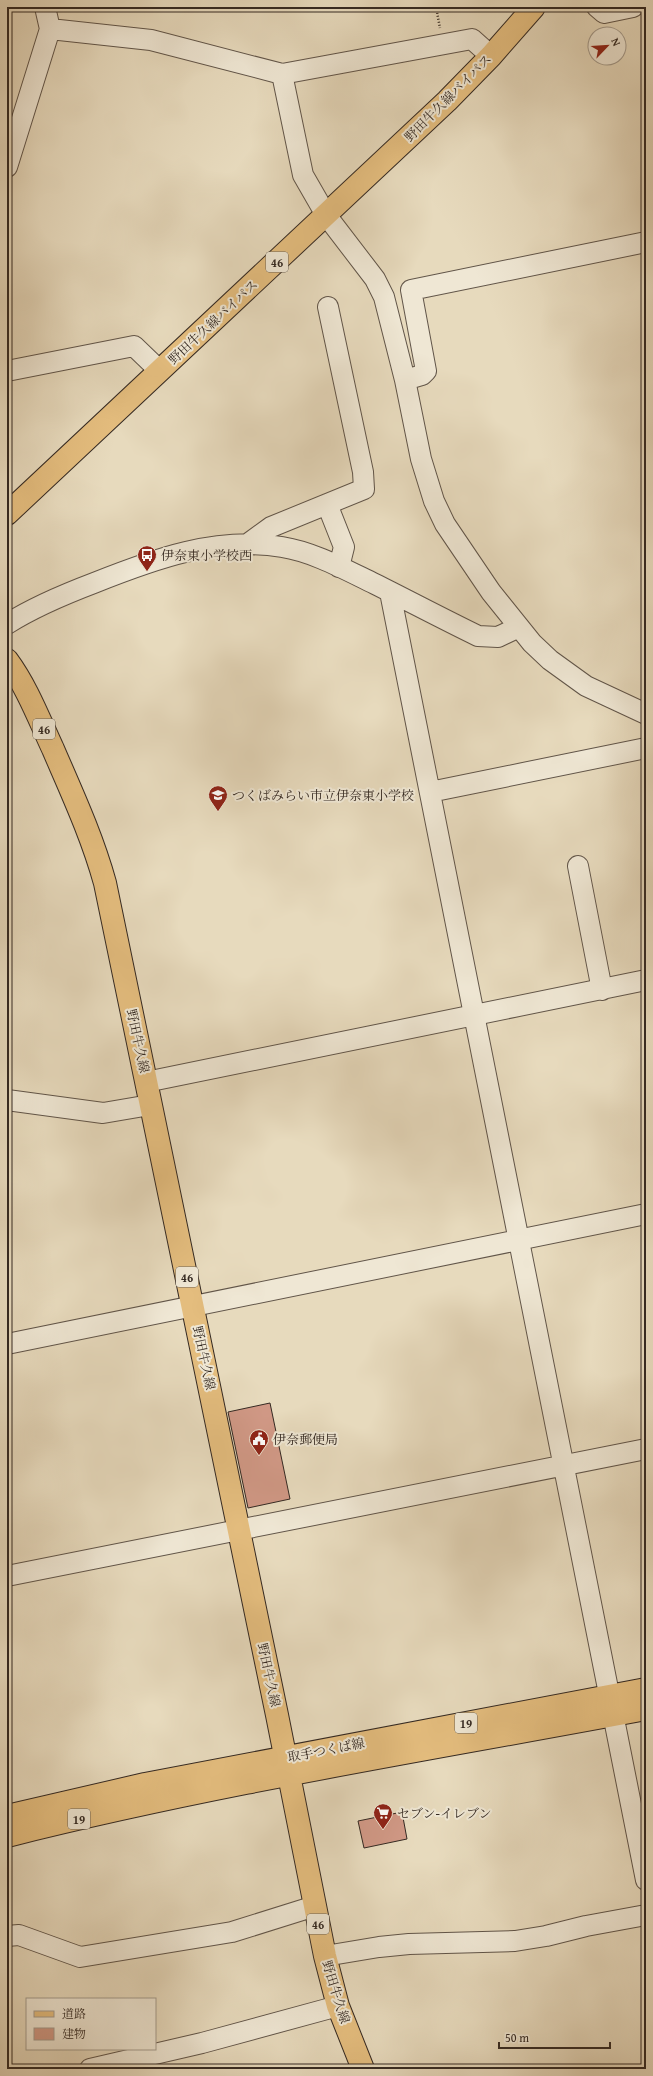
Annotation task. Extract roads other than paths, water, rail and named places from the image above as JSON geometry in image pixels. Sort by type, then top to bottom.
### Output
[{"type":"main road","name":"野田牛久線バイパス","points":[[7,514],[447,101],[491,56],[534,7]]},
{"type":"main road","name":"野田牛久線","points":[[9,667],[34,706],[94,846],[105,883],[150,1105],[193,1305],[325,1956],[338,2006],[363,2069]]},
{"type":"main road","name":"取手つくば線","points":[[7,1836],[287,1767],[612,1705],[646,1688]]},
{"type":"main road","name":"取手つくば線","points":[[612,1705],[646,1709]]},
{"type":"main road","name":"取手つくば線","points":[[7,1816],[145,1784],[287,1767]]},
{"type":"street","points":[[7,167],[50,29],[45,7]]},
{"type":"street","points":[[597,7],[604,13],[633,7]]},
{"type":"street","points":[[50,29],[151,40],[282,74],[472,39],[491,56]]},
{"type":"street","points":[[282,74],[303,175],[326,215],[375,279],[384,297],[405,380],[421,459],[434,501],[457,544],[491,592],[519,627],[550,660],[567,674],[586,686],[645,713]]},
{"type":"street","points":[[405,380],[422,375],[426,372],[411,290],[646,242]]},
{"type":"street","points":[[248,543],[271,527],[364,489],[363,472],[328,308]]},
{"type":"street","points":[[7,371],[134,346],[160,371]]},
{"type":"street","points":[[327,504],[344,546],[339,567]]},
{"type":"street","points":[[7,624],[30,611],[78,589],[150,562],[188,551],[248,543],[284,547],[339,567],[478,636],[498,637],[519,627]]},
{"type":"street","points":[[390,592],[646,1880]]},
{"type":"street","points":[[430,792],[646,748]]},
{"type":"street","points":[[578,866],[602,990]]},
{"type":"street","points":[[146,1082],[646,980]]},
{"type":"street","points":[[7,1100],[102,1113],[150,1105]]},
{"type":"street","points":[[7,1344],[646,1214]]},
{"type":"street","points":[[7,1576],[646,1449]]},
{"type":"street","points":[[7,1936],[19,1934],[80,1957],[232,1932],[315,1906]]},
{"type":"street","points":[[325,1956],[379,1947],[409,1944],[515,1941],[546,1936],[586,1926],[646,1916]]},
{"type":"street","points":[[90,2069],[202,2043],[338,2006]]},
{"type":"place","name":"伊奈東小学校西","points":[[147,572]]},
{"type":"place","name":"つくばみらい市立伊奈東小学校","points":[[218,812]]},
{"type":"place","name":"伊奈郵便局","points":[[259,1456]]},
{"type":"place","name":"セブン-イレブン","points":[[383,1830]]}]
